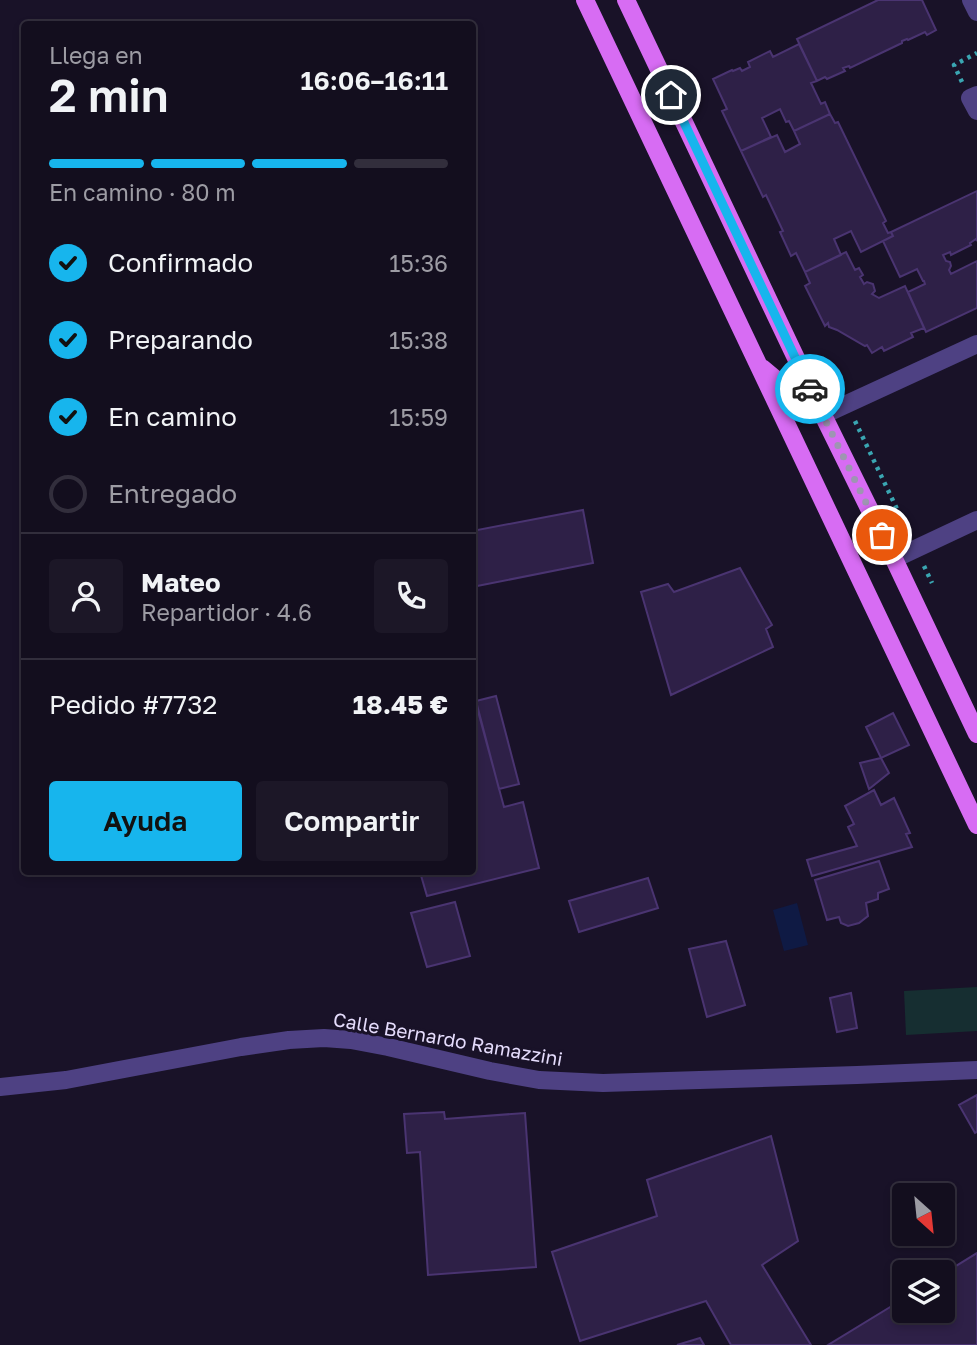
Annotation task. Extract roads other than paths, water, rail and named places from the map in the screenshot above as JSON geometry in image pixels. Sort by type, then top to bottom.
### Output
[{"type":"main road","points":[[585,0],[977,825]]},
{"type":"main road","points":[[626,0],[977,734]]},
{"type":"main road","points":[[757,364],[823,415]]},
{"type":"street","points":[[971,0],[977,12]]},
{"type":"street","points":[[823,415],[977,344]]},
{"type":"street","points":[[894,559],[977,520]]},
{"type":"street","name":"Calle Bernardo Ramazzini","points":[[0,1087],[66,1080],[265,1044],[324,1038],[388,1047],[540,1080],[603,1083],[977,1070]]},
{"type":"water","points":[[797,903],[808,945],[784,951],[773,910]]}]
